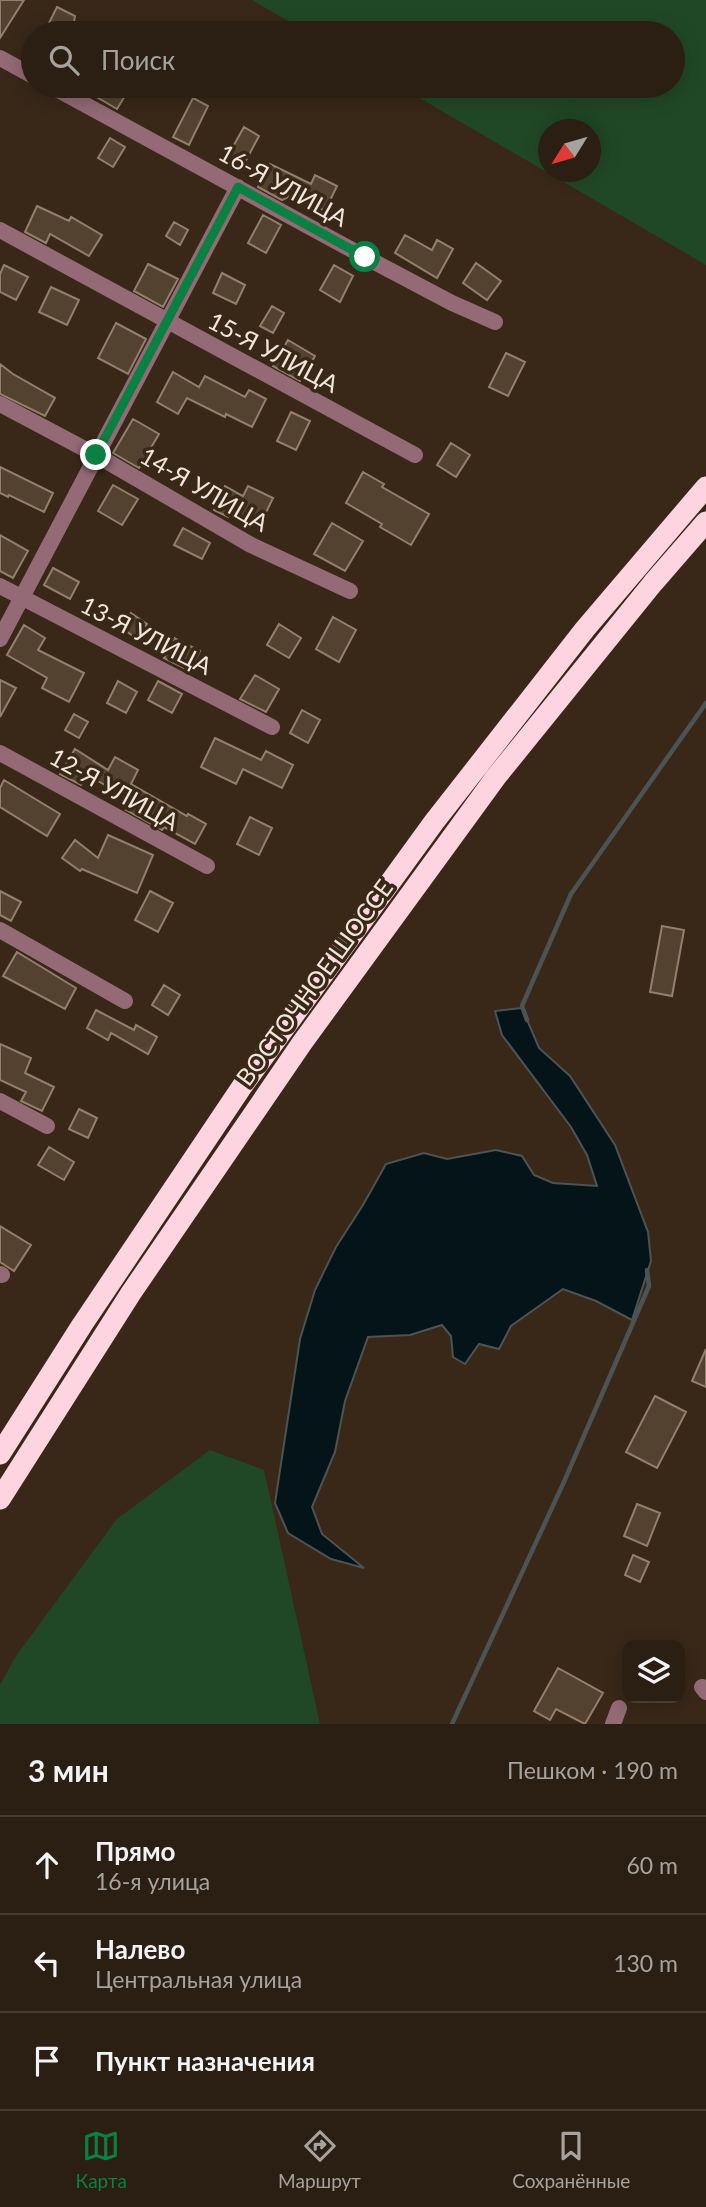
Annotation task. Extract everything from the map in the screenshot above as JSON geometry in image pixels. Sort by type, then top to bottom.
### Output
[{"type":"highway","name":"ВОСТОЧНОЕ ШОССЕ","points":[[0,1454],[82,1325],[243,1085],[426,832],[585,629],[706,487]]},
{"type":"highway","name":"ВОСТОЧНОЕ ШОССЕ","points":[[0,1499],[131,1293],[318,1021],[496,777],[653,583],[706,522]]},
{"type":"street","points":[[0,58],[21,69]]},
{"type":"street","name":"16-Я УЛИЦА","points":[[73,98],[452,303],[495,322]]},
{"type":"street","points":[[0,639],[238,187]]},
{"type":"street","name":"15-Я УЛИЦА","points":[[0,230],[415,455]]},
{"type":"street","name":"14-Я УЛИЦА","points":[[0,404],[96,455],[251,545],[350,591]]},
{"type":"street","name":"13-Я УЛИЦА","points":[[0,586],[272,727]]},
{"type":"street","name":"12-Я УЛИЦА","points":[[0,753],[206,866]]},
{"type":"street","points":[[0,930],[125,1001]]},
{"type":"street","points":[[0,1101],[47,1126]]},
{"type":"green space","points":[[252,0],[706,0],[706,265],[564,182],[601,182],[601,119],[538,119],[538,167],[420,98],[685,98],[685,21],[288,21]]},
{"type":"green space","points":[[210,1450],[264,1470],[320,1724],[0,1724],[0,1685],[16,1656],[117,1519]]},
{"type":"shaded area","points":[[522,1008],[539,1048],[570,1076],[615,1145],[648,1232],[651,1261],[632,1320],[596,1301],[563,1289],[511,1326],[499,1349],[479,1344],[465,1364],[453,1357],[451,1336],[442,1325],[410,1335],[368,1337],[345,1401],[335,1452],[312,1507],[322,1534],[364,1568],[331,1559],[288,1533],[275,1503],[300,1339],[315,1290],[336,1247],[386,1164],[424,1153],[447,1159],[496,1150],[522,1156],[534,1175],[553,1183],[597,1186],[587,1155],[571,1127],[502,1035],[495,1011]]},
{"type":"building","points":[[0,0],[24,0],[0,38]]},
{"type":"building","points":[[57,7],[75,16],[74,21],[50,21]]},
{"type":"building","points":[[98,98],[124,98],[117,109]]},
{"type":"building","points":[[193,98],[208,106],[189,145],[173,137]]},
{"type":"building","points":[[244,127],[259,136],[242,168],[226,159]]},
{"type":"building","points":[[110,138],[125,147],[113,167],[98,158]]},
{"type":"building","points":[[270,164],[311,184],[315,175],[337,186],[325,211],[292,195],[282,200],[258,187]]},
{"type":"building","points":[[37,206],[69,221],[71,217],[102,235],[89,256],[50,234],[46,243],[25,232]]},
{"type":"building","points":[[263,215],[281,225],[266,253],[248,243]]},
{"type":"building","points":[[174,222],[188,230],[180,245],[166,236]]},
{"type":"building","points":[[405,235],[432,250],[437,240],[453,249],[437,278],[395,253]]},
{"type":"building","points":[[476,263],[501,281],[487,300],[463,283]]},
{"type":"building","points":[[148,264],[178,279],[163,307],[134,291]]},
{"type":"building","points":[[4,265],[28,277],[16,300],[0,292],[0,274]]},
{"type":"building","points":[[334,265],[353,276],[340,302],[320,290]]},
{"type":"building","points":[[222,273],[245,285],[236,304],[213,293]]},
{"type":"building","points":[[51,287],[79,300],[67,325],[39,312]]},
{"type":"building","points":[[272,306],[284,313],[273,333],[260,326]]},
{"type":"building","points":[[116,323],[146,339],[128,374],[98,358]]},
{"type":"building","points":[[288,340],[315,356],[300,381],[273,366]]},
{"type":"building","points":[[506,353],[525,362],[508,396],[489,387]]},
{"type":"building","points":[[0,364],[55,398],[45,416],[0,394]]},
{"type":"building","points":[[173,372],[199,387],[205,376],[245,397],[249,390],[266,399],[252,427],[187,398],[178,414],[157,402]]},
{"type":"building","points":[[291,412],[310,421],[296,450],[277,441]]},
{"type":"building","points":[[133,419],[159,434],[139,468],[113,453]]},
{"type":"building","points":[[451,443],[470,455],[456,477],[437,465]]},
{"type":"building","points":[[0,467],[53,493],[44,512],[0,493]]},
{"type":"building","points":[[363,472],[384,484],[382,487],[429,514],[411,545],[346,503]]},
{"type":"building","points":[[113,485],[138,499],[122,525],[98,511]]},
{"type":"building","points":[[225,486],[243,496],[248,486],[273,498],[259,527],[230,513],[228,517],[214,510]]},
{"type":"building","points":[[332,523],[363,541],[345,571],[314,554]]},
{"type":"building","points":[[183,528],[210,543],[202,559],[174,545]]},
{"type":"building","points":[[0,535],[28,551],[13,578],[0,571]]},
{"type":"building","points":[[53,568],[79,582],[70,599],[44,585]]},
{"type":"building","points":[[131,613],[147,624],[138,639],[121,628]]},
{"type":"building","points":[[333,617],[356,630],[339,662],[316,649]]},
{"type":"building","points":[[279,624],[301,638],[289,658],[267,645]]},
{"type":"building","points":[[24,625],[45,638],[38,650],[84,673],[69,702],[42,688],[47,678],[7,655]]},
{"type":"building","points":[[174,638],[200,651],[190,671],[164,658]]},
{"type":"building","points":[[255,675],[279,689],[266,712],[240,699]]},
{"type":"building","points":[[0,680],[16,688],[0,717]]},
{"type":"building","points":[[118,681],[137,692],[126,713],[107,703]]},
{"type":"building","points":[[158,681],[182,694],[172,713],[148,700]]},
{"type":"building","points":[[302,710],[320,720],[308,743],[290,733]]},
{"type":"building","points":[[74,714],[88,722],[79,738],[65,730]]},
{"type":"building","points":[[215,738],[261,760],[266,751],[293,765],[282,788],[243,769],[236,784],[201,767]]},
{"type":"building","points":[[75,749],[108,770],[115,757],[138,770],[131,784],[206,824],[195,844],[126,810],[132,800],[87,775],[81,785],[60,774]]},
{"type":"building","points":[[4,780],[60,814],[47,836],[0,807],[0,788]]},
{"type":"building","points":[[250,817],[272,828],[259,855],[237,844]]},
{"type":"building","points":[[108,835],[153,855],[137,893],[82,869],[80,871],[62,858],[75,840],[98,858]]},
{"type":"building","points":[[0,891],[21,902],[11,921],[0,915]]},
{"type":"building","points":[[150,891],[173,903],[158,932],[135,920]]},
{"type":"building","points":[[662,926],[684,930],[672,996],[650,992]]},
{"type":"building","points":[[17,952],[76,988],[65,1009],[3,976]]},
{"type":"building","points":[[164,985],[180,995],[168,1015],[152,1005]]},
{"type":"building","points":[[96,1010],[134,1030],[136,1025],[157,1037],[148,1054],[111,1033],[108,1040],[87,1028]]},
{"type":"building","points":[[0,1044],[31,1058],[25,1073],[54,1087],[42,1111],[21,1101],[26,1092],[0,1080]]},
{"type":"building","points":[[79,1109],[97,1118],[88,1138],[69,1129]]},
{"type":"building","points":[[49,1147],[74,1162],[64,1180],[38,1165]]},
{"type":"building","points":[[0,1226],[31,1245],[14,1271],[0,1262]]},
{"type":"building","points":[[706,1349],[706,1387],[692,1381]]},
{"type":"building","points":[[655,1396],[686,1412],[657,1468],[626,1452]]},
{"type":"building","points":[[637,1504],[660,1513],[647,1546],[624,1536]]},
{"type":"building","points":[[633,1555],[649,1562],[640,1582],[625,1575]]},
{"type":"building","points":[[558,1668],[603,1693],[585,1724],[556,1709],[550,1720],[534,1711]]},
{"type":"waterway","points":[[527,1020],[522,1006],[571,894],[706,703]]},
{"type":"waterway","points":[[452,1724],[563,1484],[649,1286],[647,1270]]},
{"type":"route","points":[[96,455],[238,187],[365,257]]}]
